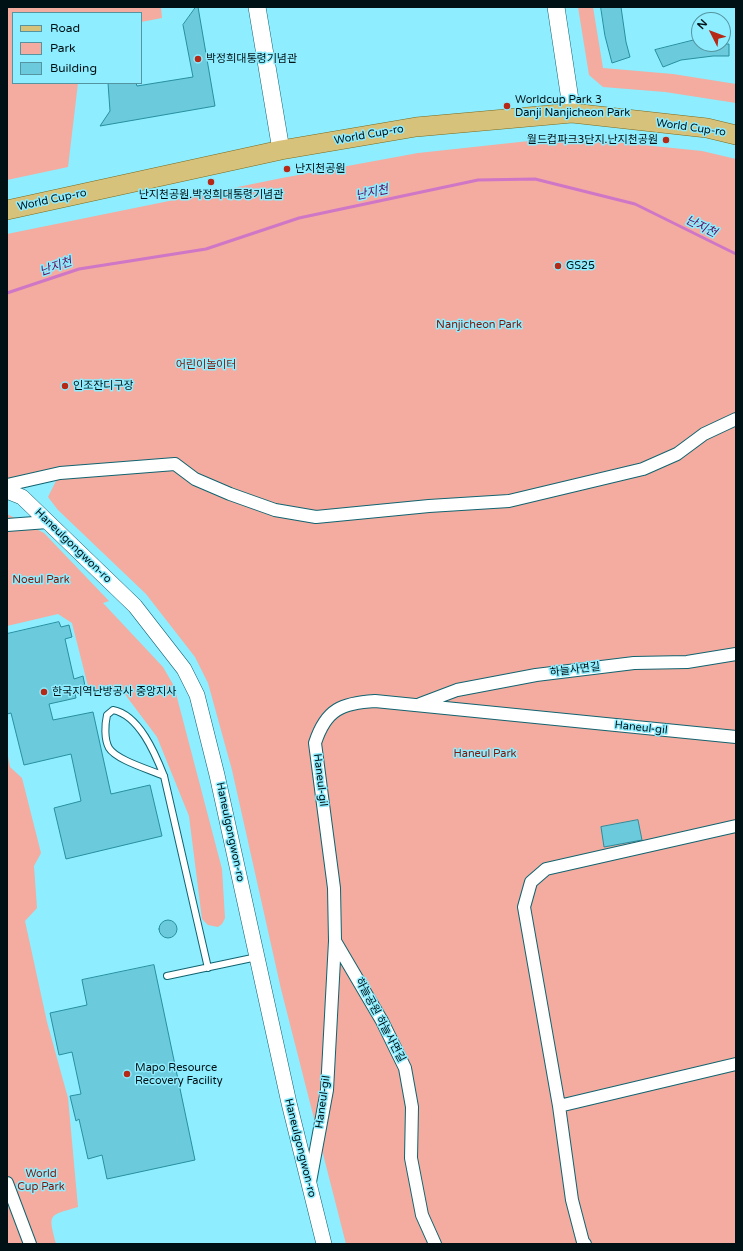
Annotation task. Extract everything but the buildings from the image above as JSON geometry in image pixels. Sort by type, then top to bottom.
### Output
[{"type":"main road","points":[[257,7],[281,150]]},
{"type":"main road","points":[[556,7],[572,113]]},
{"type":"main road","name":"World Cup-ro","points":[[7,210],[281,150],[416,127],[572,113],[707,128],[736,135]]},
{"type":"street","points":[[7,484],[60,473],[175,464],[195,480],[230,494],[275,510],[316,517],[414,507],[509,502],[643,470],[677,454],[704,434],[736,420]]},
{"type":"street","name":"Haneulgongwon-ro","points":[[7,491],[22,497],[135,606],[184,669],[197,695],[217,775],[257,958],[324,1244]]},
{"type":"street","points":[[7,525],[48,522]]},
{"type":"street","name":"하늘사면길","points":[[418,705],[457,690],[536,675],[634,663],[687,662],[736,654]]},
{"type":"street","name":"Haneul-gil","points":[[309,1185],[327,1090],[335,941],[334,888],[315,743],[321,727],[336,711],[352,703],[375,701],[736,737]]},
{"type":"street","points":[[585,1244],[583,1242],[572,1200],[559,1106],[524,907],[532,882],[546,869],[736,826]]},
{"type":"street","name":"하늘공원 하늘사면길","points":[[335,941],[382,1021],[405,1068],[412,1107],[411,1158],[422,1215],[436,1244]]},
{"type":"street","points":[[559,1106],[736,1064]]},
{"type":"street","points":[[7,1183],[30,1244]]},
{"type":"lane","points":[[164,776],[115,755],[109,748],[106,739],[105,723],[107,715],[113,710],[120,711],[136,725],[152,746],[164,776],[208,968]]},
{"type":"lane","points":[[167,976],[257,958]]},
{"type":"green space","points":[[7,7],[161,7],[162,18],[142,22],[142,12],[12,12],[12,84],[78,84],[68,167],[7,180]]},
{"type":"green space","points":[[578,7],[593,7],[603,68],[673,74],[736,84],[736,103],[665,92],[603,87],[589,75]]},
{"type":"green space","name":"Haneul Park","points":[[566,137],[702,151],[736,159],[736,1244],[346,1244],[281,989],[232,770],[208,683],[195,657],[146,594],[58,510],[48,497],[60,473],[7,485],[7,234],[282,178],[418,153]]},
{"type":"green space","name":"Noeul Park","points":[[7,514],[44,533],[109,601],[103,603],[163,667],[174,686],[222,869],[225,918],[222,924],[218,927],[208,925],[202,919],[189,816],[157,737],[121,689],[93,692],[89,690],[72,623],[58,614],[7,626]]},
{"type":"green space","name":"World Cup Park","points":[[7,751],[10,767],[22,778],[41,853],[34,866],[37,908],[25,921],[47,1022],[68,1098],[78,1207],[56,1214],[53,1217],[52,1226],[56,1244],[7,1244]]},
{"type":"waterway","name":"난지천","points":[[7,293],[79,269],[206,249],[299,218],[478,180],[535,179],[635,204],[736,254]]},
{"type":"place","name":"박정희대통령기념관","points":[[198,59]]},
{"type":"place","name":"Worldcup Park 3 Danji Nanjicheon Park","points":[[507,106]]},
{"type":"place","name":"월드컵파크3단지.난지천공원","points":[[666,140]]},
{"type":"place","name":"난지천공원","points":[[287,169]]},
{"type":"place","name":"난지천공원.박정희대통령기념관","points":[[211,182]]},
{"type":"place","name":"GS25","points":[[558,266]]},
{"type":"place","name":"인조잔디구장","points":[[65,386]]},
{"type":"place","name":"한국지역난방공사 중앙지사","points":[[44,692]]},
{"type":"place","name":"Mapo Resource Recovery Facility","points":[[127,1074]]},
{"type":"park label","name":"Nanjicheon Park","points":[[479,325]]},
{"type":"park label","name":"어린이놀이터","points":[[206,365]]}]
